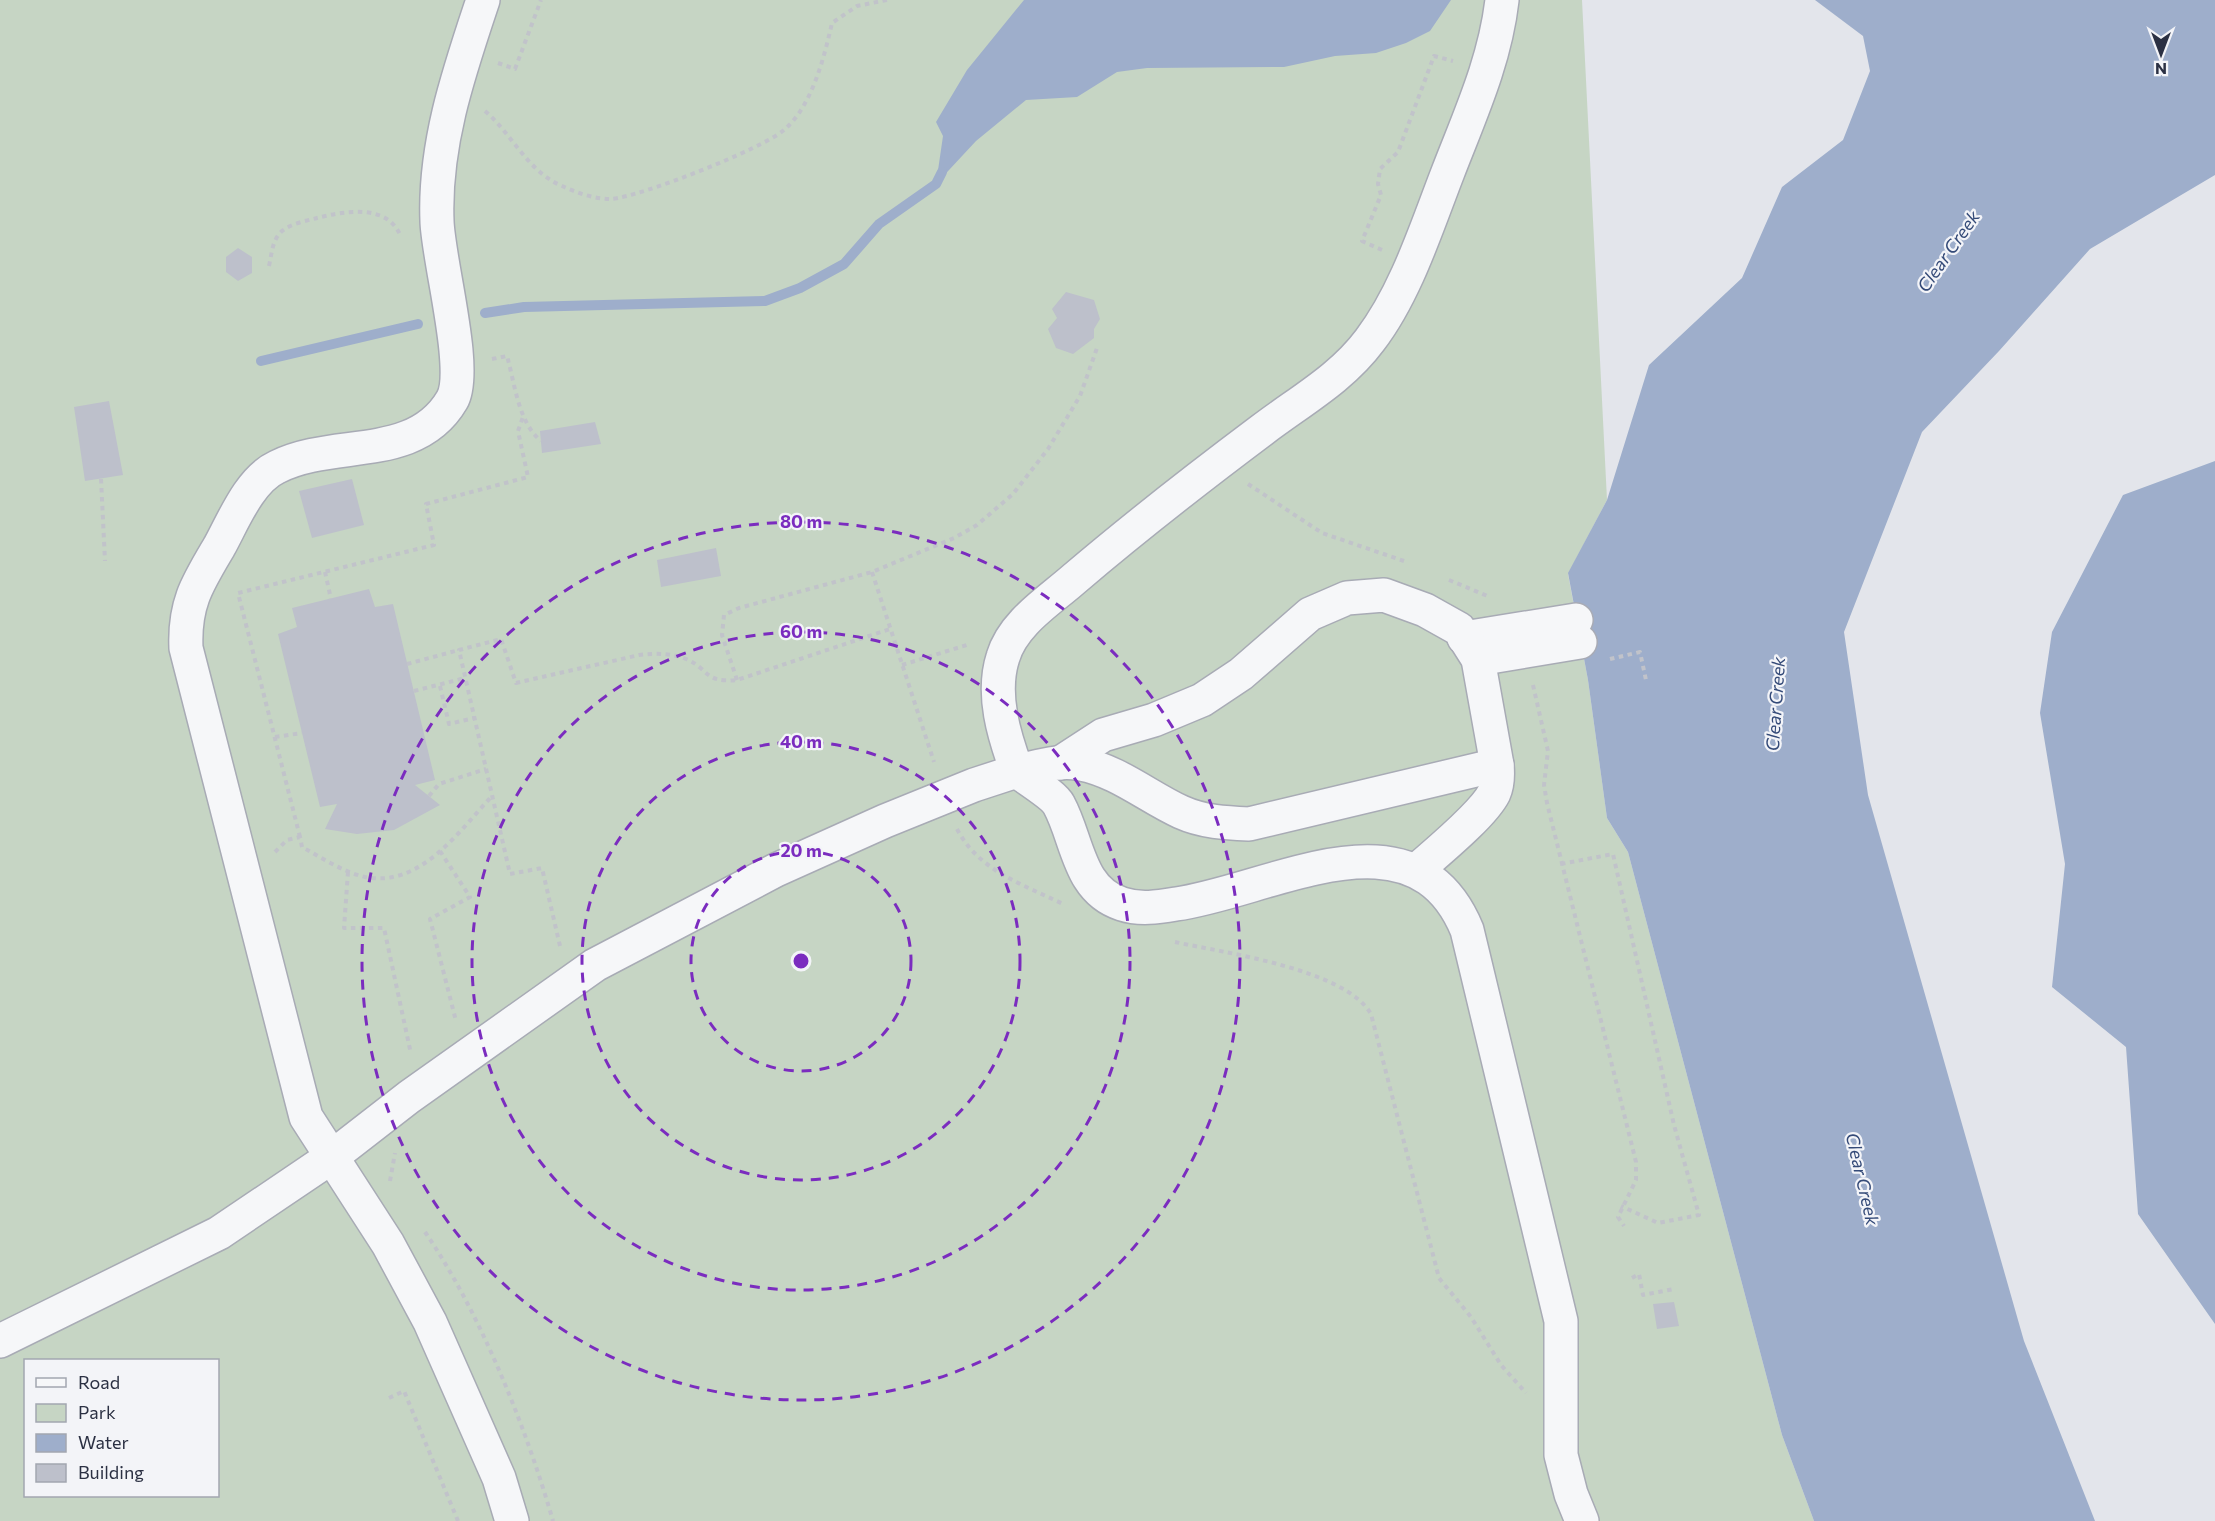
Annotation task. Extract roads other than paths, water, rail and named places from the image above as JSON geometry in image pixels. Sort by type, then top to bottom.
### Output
[{"type":"lane","points":[[483,0],[451,100],[440,152],[437,186],[438,238],[459,373],[454,398],[431,426],[412,438],[329,452],[276,467],[250,494],[188,604],[186,648],[306,1117],[388,1244],[430,1322],[500,1478],[512,1521]]},
{"type":"lane","points":[[1502,0],[1491,60],[1424,237],[1385,318],[1370,340],[1320,390],[1264,429],[1127,535],[1037,610],[1014,634],[1002,657],[999,685],[1002,720],[1017,771],[1058,802],[1082,866],[1097,890],[1122,904],[1149,908],[1187,903],[1354,860],[1384,860],[1417,870],[1438,886],[1459,911],[1467,930],[1561,1321],[1561,1455],[1571,1494],[1582,1521]]},
{"type":"lane","points":[[1060,763],[1103,735],[1154,720],[1202,700],[1241,674],[1310,614],[1347,598],[1384,595],[1425,610],[1459,629],[1471,648],[1497,765],[1498,781],[1494,794],[1481,810],[1417,870]]},
{"type":"lane","points":[[1471,648],[1578,631]]},
{"type":"lane","points":[[0,1341],[219,1233],[333,1156],[409,1097],[595,965],[776,870],[945,797],[1017,771],[1060,763],[1080,763],[1104,770],[1183,813],[1218,823],[1249,824],[1497,765]]},
{"type":"water","points":[[1024,0],[1451,0],[1430,31],[1406,43],[1376,53],[1335,56],[1284,67],[1147,68],[1117,72],[1077,97],[1026,100],[976,141],[936,184],[943,136],[936,122],[967,70]]},
{"type":"water","name":"Clear Creek","points":[[1815,0],[2215,0],[2215,175],[2090,249],[1999,351],[1922,432],[1844,632],[1868,795],[2024,1341],[2095,1521],[1814,1521],[1782,1435],[1628,852],[1607,818],[1588,680],[1568,573],[1607,500],[1649,365],[1742,278],[1782,187],[1843,140],[1870,71],[1863,36]]},
{"type":"water","points":[[2215,461],[2215,1324],[2138,1214],[2126,1047],[2052,987],[2065,864],[2040,713],[2052,632],[2123,495]]},
{"type":"waterway","points":[[485,313],[524,307],[765,301],[800,288],[844,264],[879,224],[936,184],[942,172]]},
{"type":"waterway","points":[[261,361],[418,324]]}]
